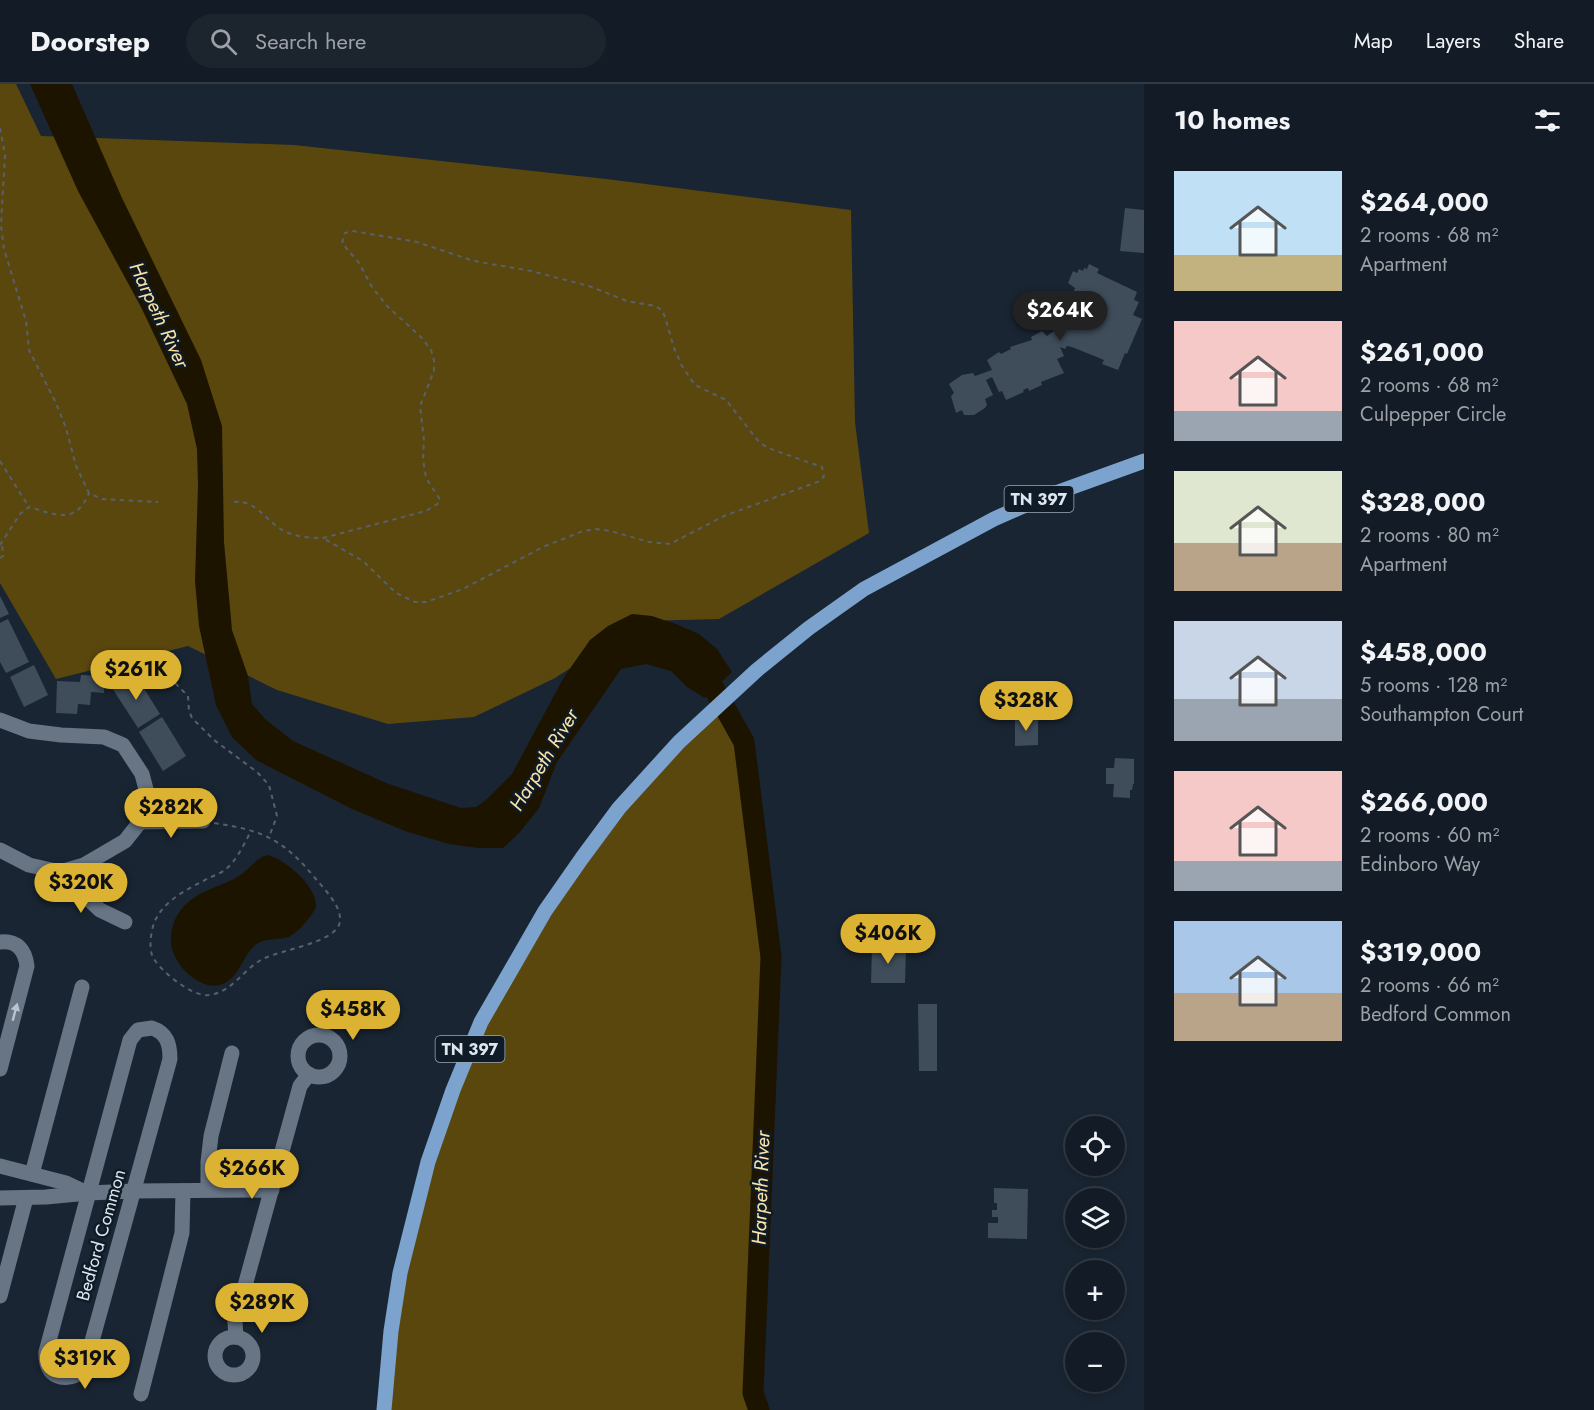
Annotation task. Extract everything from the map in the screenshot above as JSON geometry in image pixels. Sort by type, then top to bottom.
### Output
[{"type":"main road","name":"TN 397","points":[[384,1410],[391,1331],[400,1273],[412,1218],[428,1162],[453,1090],[481,1022],[545,911],[619,808],[679,742],[757,670],[809,628],[864,589],[994,519],[1039,499],[1144,461]]},
{"type":"street","points":[[0,720],[29,730],[62,735],[104,737],[123,745],[142,774],[148,797],[144,817],[125,841],[84,865],[60,872],[29,865],[0,850]]},
{"type":"street","points":[[140,822],[203,821]]},
{"type":"street","points":[[60,872],[100,910],[125,922]]},
{"type":"street","points":[[0,942],[9,941],[19,945],[26,955],[27,966],[0,1069]]},
{"type":"street","points":[[32,1174],[82,987]]},
{"type":"street","name":"Bedford Common","points":[[152,1028],[162,1032],[170,1048],[170,1059],[84,1370],[76,1376],[62,1377],[50,1371],[45,1364],[46,1352],[88,1193],[130,1040],[138,1030],[152,1028]]},
{"type":"street","points":[[208,1189],[211,1136],[232,1053]]},
{"type":"street","points":[[236,1337],[235,1322],[300,1086],[309,1074]]},
{"type":"street","points":[[0,1166],[66,1183],[88,1193]]},
{"type":"street","points":[[0,1198],[134,1191],[272,1190]]},
{"type":"street","points":[[141,1394],[183,1233],[183,1191]]},
{"type":"street","points":[[0,1296],[26,1198]]},
{"type":"path","points":[[0,128],[5,155],[1,225],[4,249],[26,321],[29,350],[57,403],[76,466],[89,493],[102,499],[158,502]]},
{"type":"path","points":[[234,502],[243,501],[253,505],[270,522],[286,532],[307,538],[324,538],[426,511],[439,503],[440,498],[426,478],[420,406],[434,371],[431,350],[422,338],[387,306],[372,287],[359,263],[342,243],[345,233],[352,231],[417,242],[474,261],[531,271],[589,286],[627,301],[655,306],[662,310],[674,348],[682,366],[695,385],[726,400],[759,442],[768,448],[822,467],[824,471],[824,476],[820,481],[724,516],[670,544],[649,542],[611,531],[596,529],[583,531],[543,547],[463,589],[426,602],[416,602],[396,593],[363,561],[324,538]]},
{"type":"path","points":[[0,460],[29,507],[63,516],[74,513],[84,505],[89,493]]},
{"type":"path","points":[[0,558],[3,556],[1,544],[20,514],[29,507]]},
{"type":"path","points":[[166,668],[173,681],[188,696],[192,718],[214,740],[258,772],[269,785],[277,816],[269,837]]},
{"type":"path","points":[[203,821],[251,831],[282,844],[293,853],[325,890],[339,912],[339,925],[326,936],[258,961],[230,987],[212,995],[198,995],[188,990],[160,967],[153,958],[151,941],[154,924],[178,894],[227,868],[251,831]]},
{"type":"shaded area","points":[[0,84],[16,84],[41,136],[294,145],[606,179],[851,210],[855,422],[869,533],[719,619],[643,621],[555,678],[474,717],[388,724],[277,690],[188,646],[56,679],[0,583]]},
{"type":"shaded area","points":[[720,704],[744,742],[771,957],[753,1393],[759,1410],[384,1410],[400,1273],[481,1022],[582,858]]},
{"type":"water","points":[[30,84],[72,84],[122,198],[201,360],[222,426],[224,542],[232,630],[248,676],[252,704],[265,719],[293,741],[386,783],[461,808],[476,807],[512,774],[564,677],[590,640],[608,626],[632,614],[652,616],[676,624],[699,634],[717,649],[732,672],[705,698],[687,687],[671,671],[646,664],[621,669],[557,762],[539,808],[520,832],[503,848],[478,848],[449,844],[405,831],[352,809],[256,760],[232,737],[216,705],[199,626],[195,581],[197,449],[187,404],[141,307],[78,191]]},
{"type":"water","points":[[268,855],[300,875],[312,891],[316,907],[314,911],[303,926],[289,937],[265,940],[253,947],[229,981],[215,986],[199,982],[185,971],[172,949],[172,931],[178,914],[191,899],[239,876]]},
{"type":"building","points":[[1125,208],[1144,210],[1144,253],[1120,251]]},
{"type":"building","points":[[1089,264],[1099,269],[1097,273],[1137,292],[1134,300],[1139,302],[1133,315],[1142,319],[1118,370],[1102,364],[1104,360],[1072,347],[1067,346],[1065,349],[1060,347],[1064,356],[1057,359],[1064,373],[1041,382],[1042,385],[1029,391],[1028,388],[1023,390],[1024,392],[1006,400],[1002,391],[999,392],[992,377],[986,380],[993,395],[985,399],[987,405],[985,408],[974,415],[964,415],[962,410],[956,413],[951,396],[954,393],[949,384],[962,375],[973,373],[975,376],[992,370],[987,360],[999,352],[1001,354],[1011,349],[1010,347],[1032,340],[1031,337],[1042,331],[1047,336],[1055,330],[1057,332],[1075,288],[1068,283],[1073,271],[1077,273],[1079,269],[1083,271]]},
{"type":"building","points":[[0,596],[9,614],[0,618]]},
{"type":"building","points":[[8,619],[29,662],[6,673],[0,662],[0,623]]},
{"type":"building","points":[[34,665],[48,695],[24,707],[10,677]]},
{"type":"building","points":[[135,674],[160,714],[138,728],[112,688]]},
{"type":"building","points":[[81,675],[105,676],[104,693],[91,692],[90,705],[78,704],[77,714],[56,713],[57,681],[80,682]]},
{"type":"building","points":[[162,717],[186,756],[163,771],[139,732]]},
{"type":"building","points":[[1015,719],[1038,719],[1038,745],[1015,746]]},
{"type":"building","points":[[1115,758],[1134,759],[1134,784],[1130,790],[1130,798],[1113,797],[1114,784],[1106,784],[1106,768],[1114,768]]},
{"type":"building","points":[[872,947],[906,948],[905,983],[871,983]]},
{"type":"building","points":[[918,1004],[937,1004],[937,1071],[919,1071]]},
{"type":"building","points":[[994,1188],[1028,1189],[1027,1239],[988,1238],[988,1223],[998,1223],[998,1217],[992,1217],[992,1210],[997,1210],[997,1203],[994,1203]]},
{"type":"waterway","name":"Harpeth River","points":[[698,666],[703,669],[744,742],[771,957],[753,1393],[759,1410]]}]
